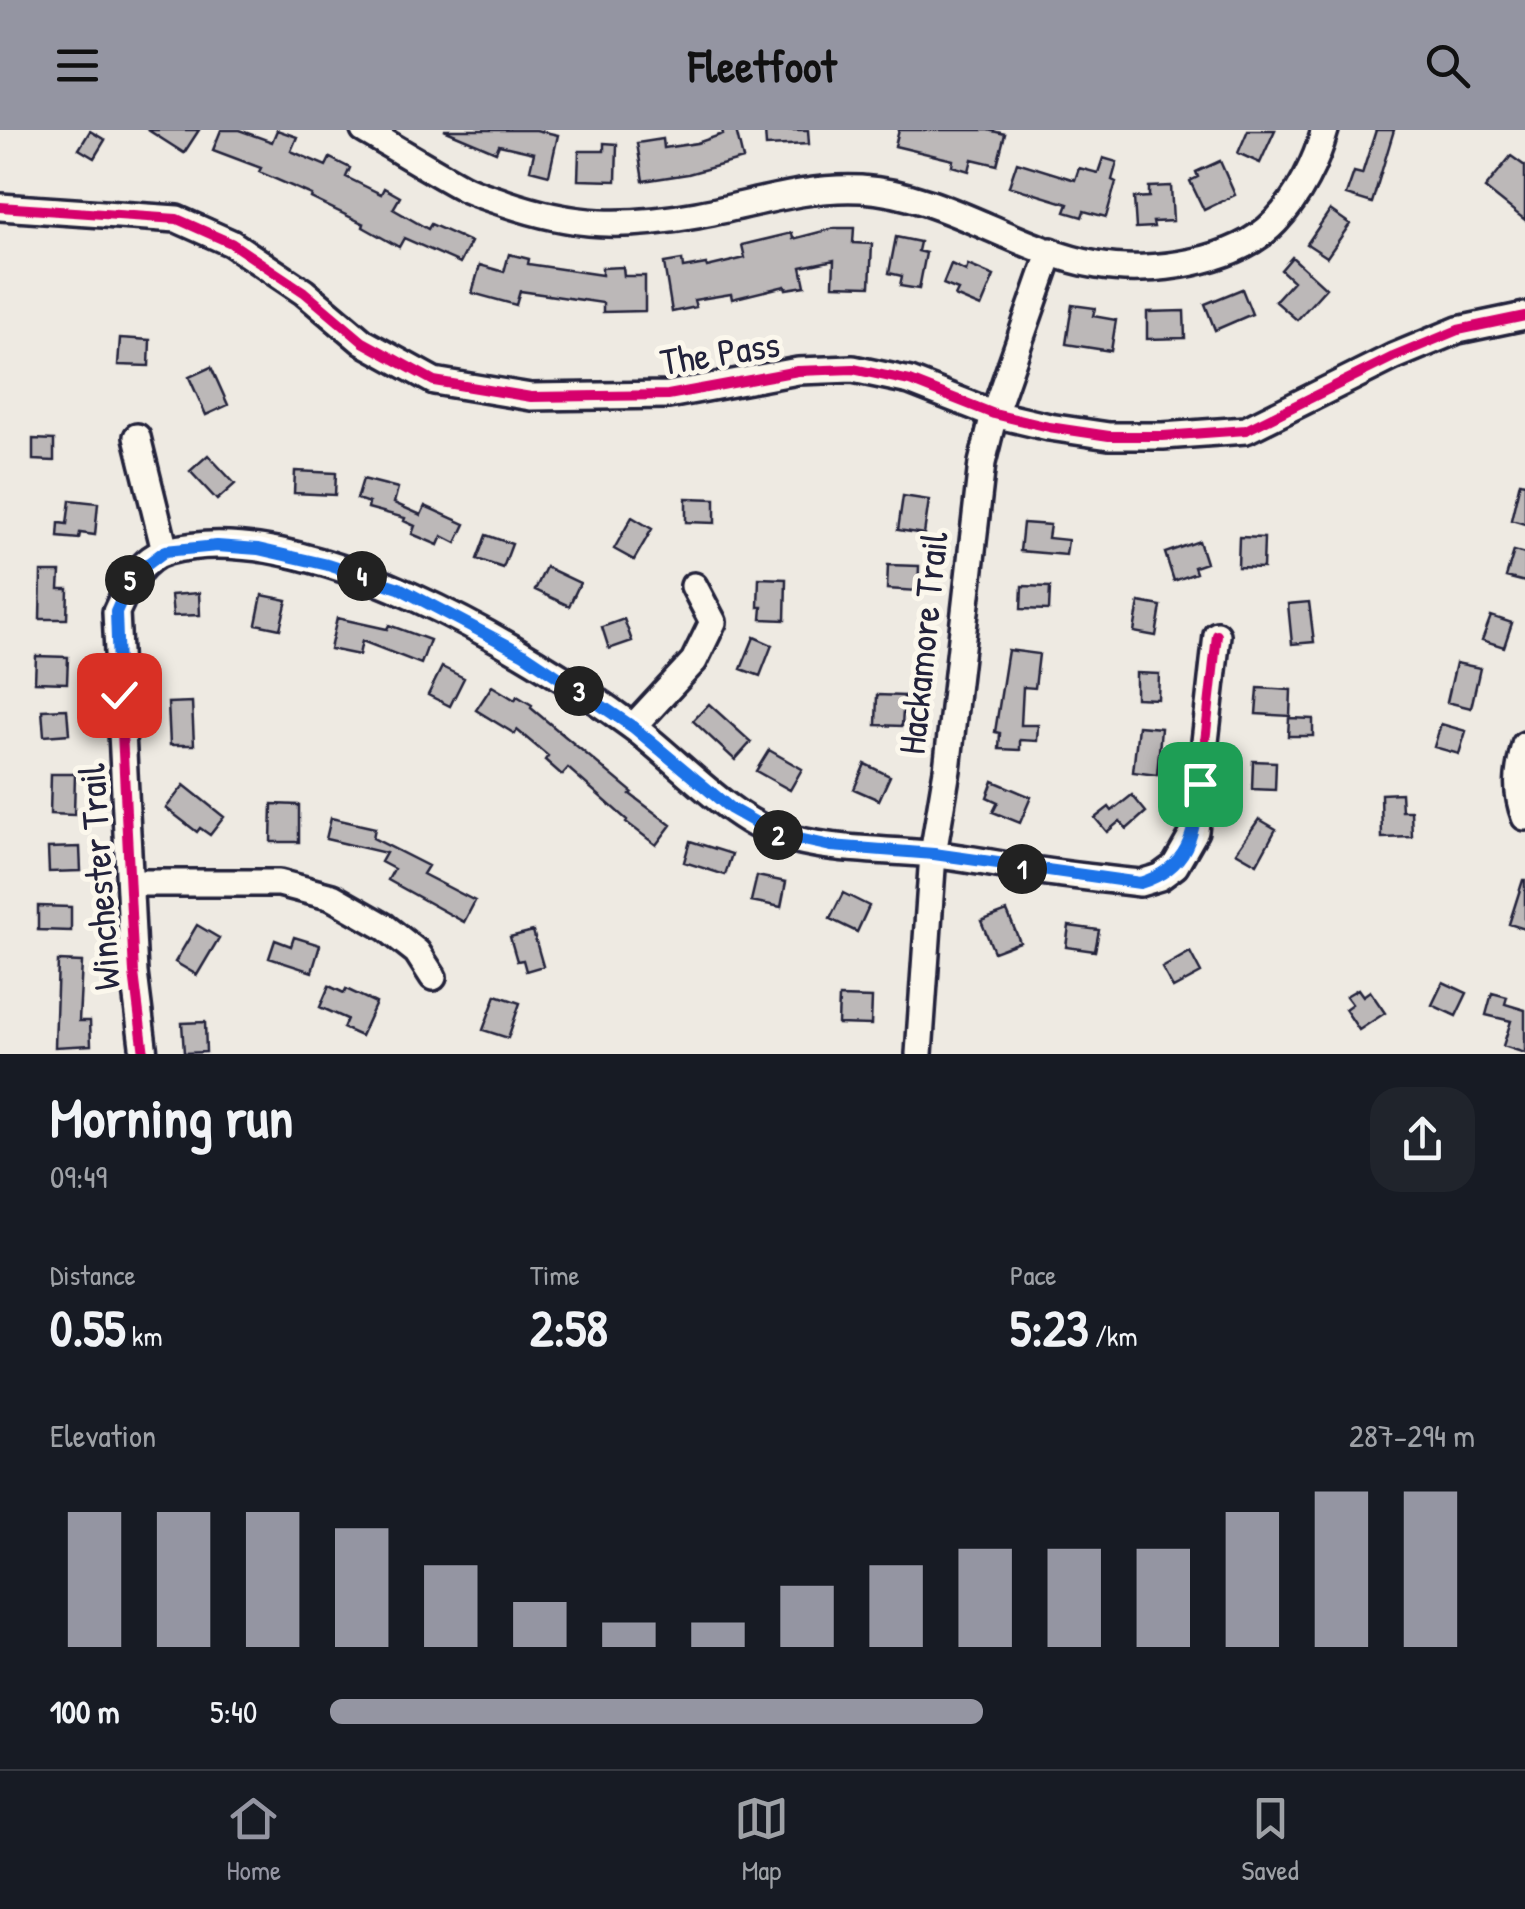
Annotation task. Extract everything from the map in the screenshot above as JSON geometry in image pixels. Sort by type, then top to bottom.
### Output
[{"type":"street","points":[[364,130],[466,189],[550,219],[618,225],[698,214],[796,191],[863,189],[928,203],[1096,266],[1140,270],[1192,262],[1240,248],[1275,222],[1316,162],[1325,130]]},
{"type":"street","name":"The Pass","points":[[0,207],[177,219],[231,243],[304,292],[364,342],[434,381],[530,396],[668,395],[798,371],[853,369],[910,381],[994,414],[1108,436],[1246,430],[1458,330],[1525,316]]},
{"type":"street","name":"Hackamore Trail","points":[[919,1054],[934,854],[974,518],[994,414],[1051,251]]},
{"type":"street","points":[[137,437],[165,551],[217,546],[258,549],[328,565],[399,588],[524,654],[633,727],[730,808],[776,834],[831,846],[934,854],[1140,883],[1160,877],[1175,866],[1194,830],[1216,635]]},
{"type":"street","name":"Winchester Trail","points":[[144,1054],[134,973],[116,612],[132,576],[165,551]]},
{"type":"street","points":[[633,727],[694,660],[713,622],[694,586]]},
{"type":"street","points":[[1525,745],[1517,778],[1525,817]]},
{"type":"street","points":[[130,883],[279,883],[332,897],[385,926],[416,952],[432,978]]},
{"type":"building","points":[[148,130],[199,130],[184,153]]},
{"type":"building","points":[[221,130],[239,130],[272,142],[277,130],[297,137],[291,151],[326,166],[330,158],[350,168],[346,177],[381,194],[384,188],[400,197],[393,209],[428,229],[431,224],[471,242],[460,263],[404,238],[399,247],[363,227],[364,224],[311,198],[312,195],[259,172],[261,168],[213,150]]},
{"type":"building","points":[[444,130],[536,130],[558,135],[549,175],[530,170],[534,153],[499,145],[496,152]]},
{"type":"building","points":[[722,130],[736,130],[743,159],[643,181],[637,143],[663,139],[664,148],[697,143],[723,134]]},
{"type":"building","points":[[765,130],[808,130],[809,144],[766,146]]},
{"type":"building","points":[[899,130],[988,130],[1005,134],[997,165],[972,159],[969,171],[952,166],[953,160],[895,146]]},
{"type":"building","points":[[1248,130],[1275,130],[1260,163],[1238,153]]},
{"type":"building","points":[[1376,130],[1394,130],[1372,203],[1346,195],[1354,172],[1362,174]]},
{"type":"building","points":[[90,131],[105,140],[94,158],[79,149]]},
{"type":"building","points":[[604,143],[617,144],[616,181],[578,180],[579,151],[604,151]]},
{"type":"building","points":[[1511,156],[1525,166],[1525,220],[1485,188]]},
{"type":"building","points":[[1103,158],[1117,162],[1106,217],[1084,211],[1082,217],[1065,212],[1068,204],[1009,186],[1017,162],[1075,180],[1079,168],[1098,173]]},
{"type":"building","points":[[1220,161],[1235,195],[1204,210],[1190,181],[1198,177],[1196,172]]},
{"type":"building","points":[[1171,186],[1173,221],[1136,228],[1134,198],[1149,197],[1149,187]]},
{"type":"building","points":[[1330,210],[1350,224],[1327,257],[1307,244]]},
{"type":"building","points":[[835,228],[854,228],[853,243],[872,244],[870,286],[833,285],[834,260],[801,267],[805,286],[785,286],[732,299],[731,294],[694,300],[696,307],[672,312],[664,263],[682,260],[683,268],[706,264],[707,267],[745,258],[742,245],[792,233],[793,239]]},
{"type":"building","points":[[896,237],[920,242],[918,251],[926,253],[919,289],[900,286],[902,276],[889,273]]},
{"type":"building","points":[[509,254],[529,259],[528,264],[602,275],[602,268],[623,267],[624,276],[645,276],[645,311],[603,312],[603,303],[520,291],[516,305],[472,293],[480,265],[504,272]]},
{"type":"building","points":[[1292,257],[1326,288],[1297,320],[1275,301],[1293,281],[1281,270]]},
{"type":"building","points":[[951,264],[966,271],[968,265],[994,276],[981,307],[955,296],[958,290],[943,284]]},
{"type":"building","points":[[1242,289],[1252,314],[1215,330],[1205,304]]},
{"type":"building","points":[[1072,305],[1095,308],[1093,316],[1116,320],[1111,351],[1066,344]]},
{"type":"building","points":[[1184,311],[1185,338],[1147,339],[1147,312]]},
{"type":"building","points":[[120,338],[150,340],[149,366],[118,365]]},
{"type":"building","points":[[211,367],[228,405],[206,415],[189,377]]},
{"type":"building","points":[[33,439],[54,440],[54,461],[33,460]]},
{"type":"building","points":[[208,455],[235,484],[217,500],[190,471]]},
{"type":"building","points":[[295,471],[336,473],[335,495],[294,493]]},
{"type":"building","points":[[363,479],[398,488],[394,503],[421,515],[425,506],[465,524],[456,543],[442,536],[438,545],[412,534],[415,526],[405,518],[368,508],[369,503],[357,499]]},
{"type":"building","points":[[1520,482],[1525,483],[1525,524],[1511,520]]},
{"type":"building","points":[[903,496],[929,500],[924,534],[898,530]]},
{"type":"building","points":[[686,498],[715,499],[715,523],[686,522]]},
{"type":"building","points":[[70,500],[98,503],[95,535],[80,533],[79,539],[58,537],[59,523],[67,524]]},
{"type":"building","points":[[632,517],[652,529],[634,560],[614,549]]},
{"type":"building","points":[[1023,523],[1050,525],[1048,538],[1068,540],[1066,555],[1020,551]]},
{"type":"building","points":[[486,535],[512,544],[503,568],[477,559]]},
{"type":"building","points":[[1239,537],[1264,538],[1263,568],[1238,567]]},
{"type":"building","points":[[1199,541],[1206,563],[1194,567],[1196,573],[1174,581],[1165,553]]},
{"type":"building","points":[[1514,551],[1525,554],[1525,582],[1506,577]]},
{"type":"building","points":[[888,565],[919,566],[918,591],[887,589]]},
{"type":"building","points":[[546,567],[580,583],[569,606],[535,590]]},
{"type":"building","points":[[41,572],[60,572],[59,589],[68,589],[67,619],[40,619]]},
{"type":"building","points":[[759,578],[786,579],[785,620],[761,619]]},
{"type":"building","points":[[1022,586],[1050,587],[1049,610],[1021,609]]},
{"type":"building","points":[[199,593],[200,615],[173,616],[171,595]]},
{"type":"building","points":[[262,595],[287,600],[280,629],[256,624]]},
{"type":"building","points":[[1139,602],[1161,606],[1156,636],[1134,632]]},
{"type":"building","points":[[1309,602],[1314,642],[1292,644],[1288,604]]},
{"type":"building","points":[[1491,616],[1512,623],[1504,647],[1482,640]]},
{"type":"building","points":[[337,618],[387,629],[389,625],[430,640],[421,664],[362,641],[359,655],[330,649]]},
{"type":"building","points":[[624,619],[632,641],[609,649],[602,627]]},
{"type":"building","points":[[754,637],[772,645],[760,676],[741,669]]},
{"type":"building","points":[[1008,650],[1039,654],[1035,688],[1023,687],[1021,725],[1038,725],[1037,741],[1020,740],[1020,750],[999,749],[1000,733],[995,732]]},
{"type":"building","points":[[36,656],[68,657],[67,683],[35,682]]},
{"type":"building","points":[[1456,663],[1480,668],[1471,708],[1447,702]]},
{"type":"building","points":[[442,667],[464,678],[450,706],[428,695]]},
{"type":"building","points":[[1136,673],[1159,674],[1158,699],[1136,698]]},
{"type":"building","points":[[492,686],[532,705],[630,794],[671,825],[656,845],[568,768],[562,775],[545,760],[548,756],[517,730],[515,734],[476,710]]},
{"type":"building","points":[[1258,688],[1291,690],[1290,716],[1256,714]]},
{"type":"building","points":[[877,695],[904,696],[902,726],[876,725]]},
{"type":"building","points":[[192,702],[194,745],[170,745],[168,703]]},
{"type":"building","points":[[709,704],[751,742],[735,760],[693,721]]},
{"type":"building","points":[[67,709],[69,734],[44,736],[42,710]]},
{"type":"building","points":[[1289,718],[1313,719],[1313,736],[1288,736]]},
{"type":"building","points":[[1441,724],[1466,731],[1459,754],[1434,747]]},
{"type":"building","points":[[1138,726],[1161,728],[1157,775],[1133,772]]},
{"type":"building","points":[[769,750],[802,769],[790,790],[756,771]]},
{"type":"building","points":[[1253,761],[1276,762],[1275,790],[1252,789]]},
{"type":"building","points":[[865,764],[890,776],[879,800],[854,789]]},
{"type":"building","points":[[51,774],[75,774],[74,815],[50,814]]},
{"type":"building","points":[[993,781],[1031,797],[1020,823],[993,812],[998,802],[987,797]]},
{"type":"building","points":[[184,785],[224,817],[210,835],[200,828],[197,832],[166,808]]},
{"type":"building","points":[[1401,793],[1402,811],[1411,811],[1412,837],[1382,838],[1381,794]]},
{"type":"building","points":[[1132,795],[1146,812],[1127,829],[1120,821],[1107,832],[1095,818],[1109,807],[1112,811]]},
{"type":"building","points":[[272,804],[299,805],[299,842],[271,842]]},
{"type":"building","points":[[331,818],[375,828],[373,838],[428,866],[423,874],[475,901],[464,922],[388,880],[394,869],[381,862],[386,853],[326,839]]},
{"type":"building","points":[[1259,819],[1276,829],[1257,864],[1236,852]]},
{"type":"building","points":[[690,841],[732,854],[725,875],[684,862]]},
{"type":"building","points":[[80,847],[81,871],[49,872],[48,848]]},
{"type":"building","points":[[757,876],[786,882],[781,907],[751,901]]},
{"type":"building","points":[[1525,880],[1525,929],[1509,924]]},
{"type":"building","points":[[843,893],[869,906],[857,932],[830,919]]},
{"type":"building","points":[[38,906],[71,907],[71,931],[38,930]]},
{"type":"building","points":[[1007,911],[1020,942],[994,952],[981,921]]},
{"type":"building","points":[[197,925],[219,938],[197,975],[175,962]]},
{"type":"building","points":[[1069,926],[1099,930],[1095,951],[1066,947]]},
{"type":"building","points":[[533,931],[543,966],[526,971],[523,960],[517,961],[510,937]]},
{"type":"building","points":[[294,937],[320,945],[312,972],[269,958],[275,940],[291,946]]},
{"type":"building","points":[[1190,952],[1201,973],[1173,988],[1162,968]]},
{"type":"building","points":[[58,961],[82,962],[79,1021],[90,1021],[91,1045],[55,1047]]},
{"type":"building","points":[[1443,982],[1467,993],[1456,1016],[1432,1005]]},
{"type":"building","points":[[329,986],[376,1003],[361,1036],[343,1028],[347,1019],[320,1007]]},
{"type":"building","points":[[1358,989],[1363,996],[1370,991],[1385,1013],[1359,1030],[1345,1009],[1352,1004],[1346,996]]},
{"type":"building","points":[[1492,993],[1507,997],[1505,1004],[1525,1010],[1525,1053],[1503,1046],[1511,1021],[1486,1015]]},
{"type":"building","points":[[496,995],[520,1003],[508,1038],[483,1030]]},
{"type":"building","points":[[839,997],[872,998],[871,1025],[838,1024]]},
{"type":"building","points":[[205,1022],[206,1052],[184,1053],[182,1023]]},
{"type":"cycle path","points":[[0,207],[177,219],[231,243],[304,292],[363,342],[434,381],[531,397],[668,395],[798,371],[853,369],[910,381],[994,414],[1049,427],[1109,436],[1246,430],[1393,357],[1458,330],[1525,316]]},
{"type":"cycle path","points":[[144,1054],[134,973],[116,612],[136,575],[150,560],[168,551],[222,545],[283,552],[347,570],[412,596],[535,662],[588,696],[650,740],[722,802],[779,835],[834,847],[941,855],[1140,883],[1160,877],[1175,866],[1195,831],[1217,635]]},
{"type":"route","points":[[119,695],[116,612],[132,576],[165,551],[217,546],[258,549],[328,565],[399,588],[524,654],[633,727],[730,808],[776,834],[831,846],[934,854],[1140,883],[1160,877],[1175,866],[1186,848],[1194,830],[1200,784]]}]
